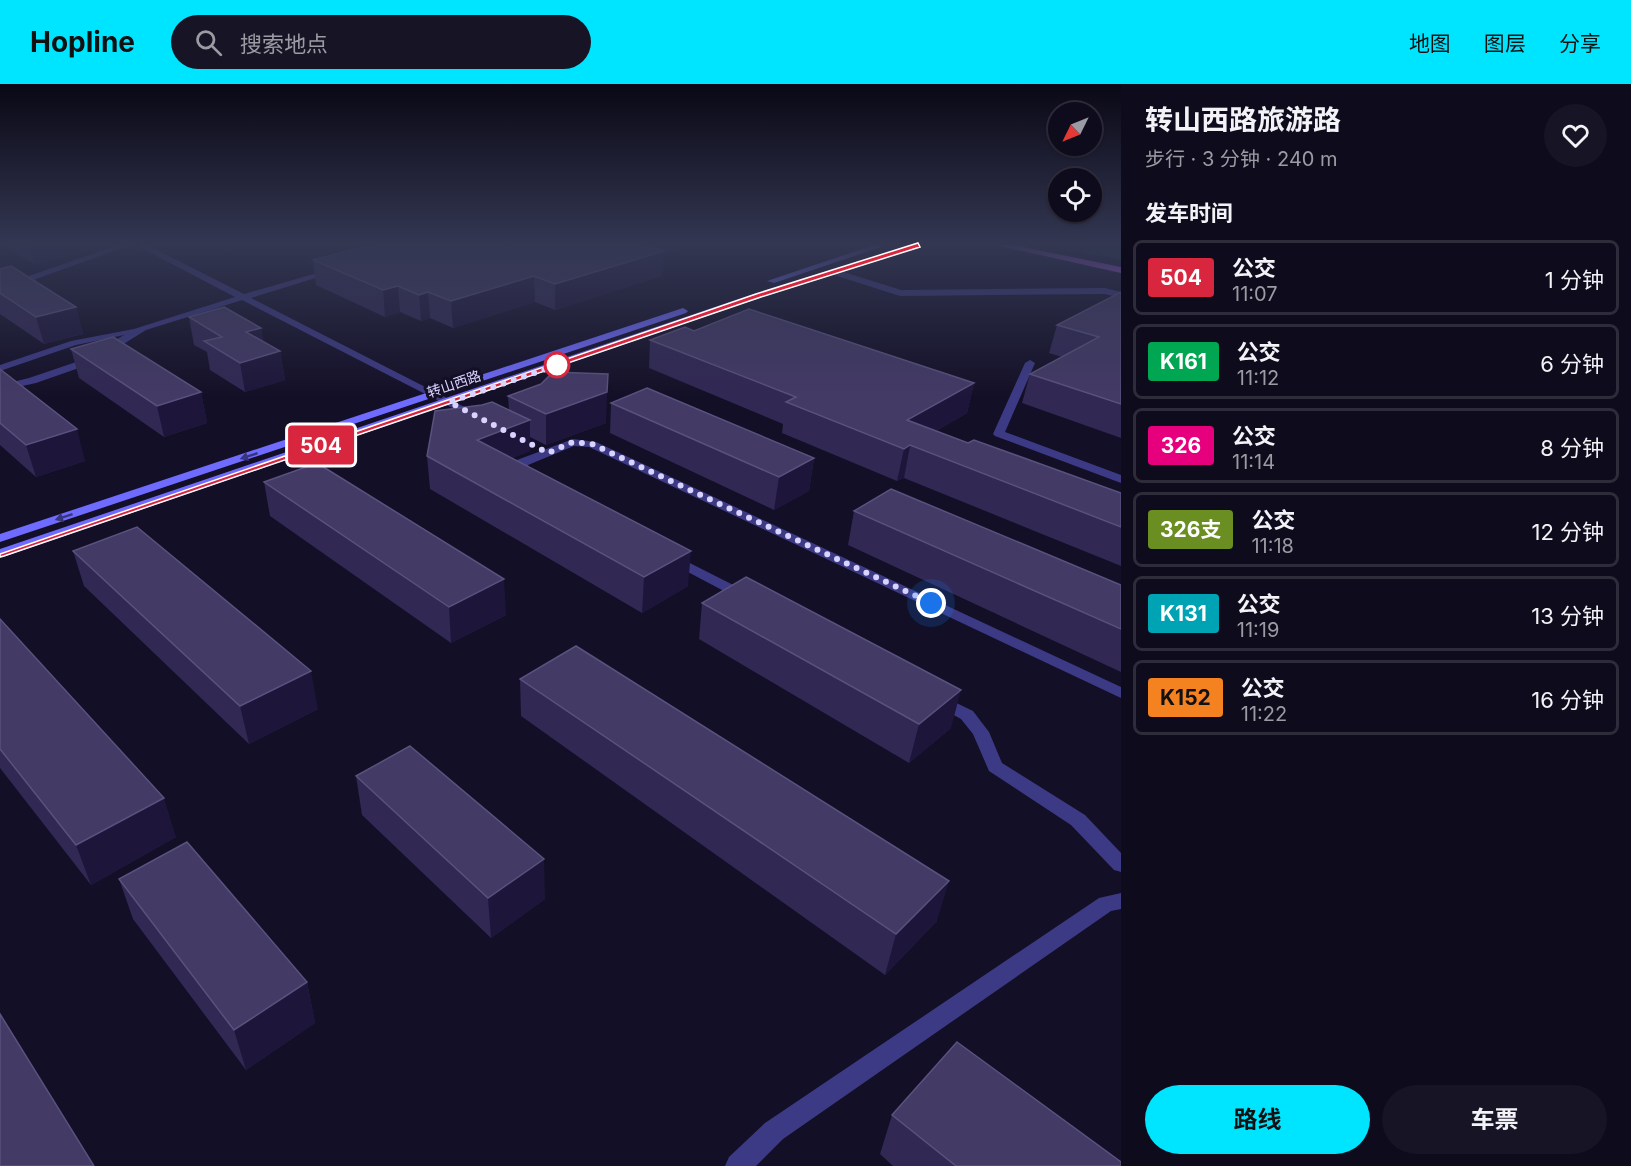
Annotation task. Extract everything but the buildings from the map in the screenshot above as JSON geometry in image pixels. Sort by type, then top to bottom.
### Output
[{"type":"main road","name":"转山西路","points":[[0,538],[731,295]]},
{"type":"main road","name":"转山西路","points":[[0,554],[758,295]]},
{"type":"street","points":[[240,295],[488,422]]},
{"type":"street","points":[[0,368],[74,343],[143,328],[248,295]]},
{"type":"street","points":[[0,388],[33,381],[89,362],[143,328]]},
{"type":"street","points":[[1030,363],[999,435],[1121,478]]},
{"type":"street","points":[[536,485],[525,479],[521,463],[543,450],[573,442],[592,444],[1121,693]]},
{"type":"street","points":[[662,552],[757,603]]},
{"type":"street","points":[[925,693],[968,715],[981,732],[995,767],[1078,820],[1121,865]]},
{"type":"street","points":[[738,1166],[774,1131],[1106,904],[1121,901]]},
{"type":"bus line","name":"504","points":[[0,554],[758,295]]},
{"type":"route","points":[[557,365],[561,364],[449,402],[548,453],[573,442],[592,444],[931,603]]}]
